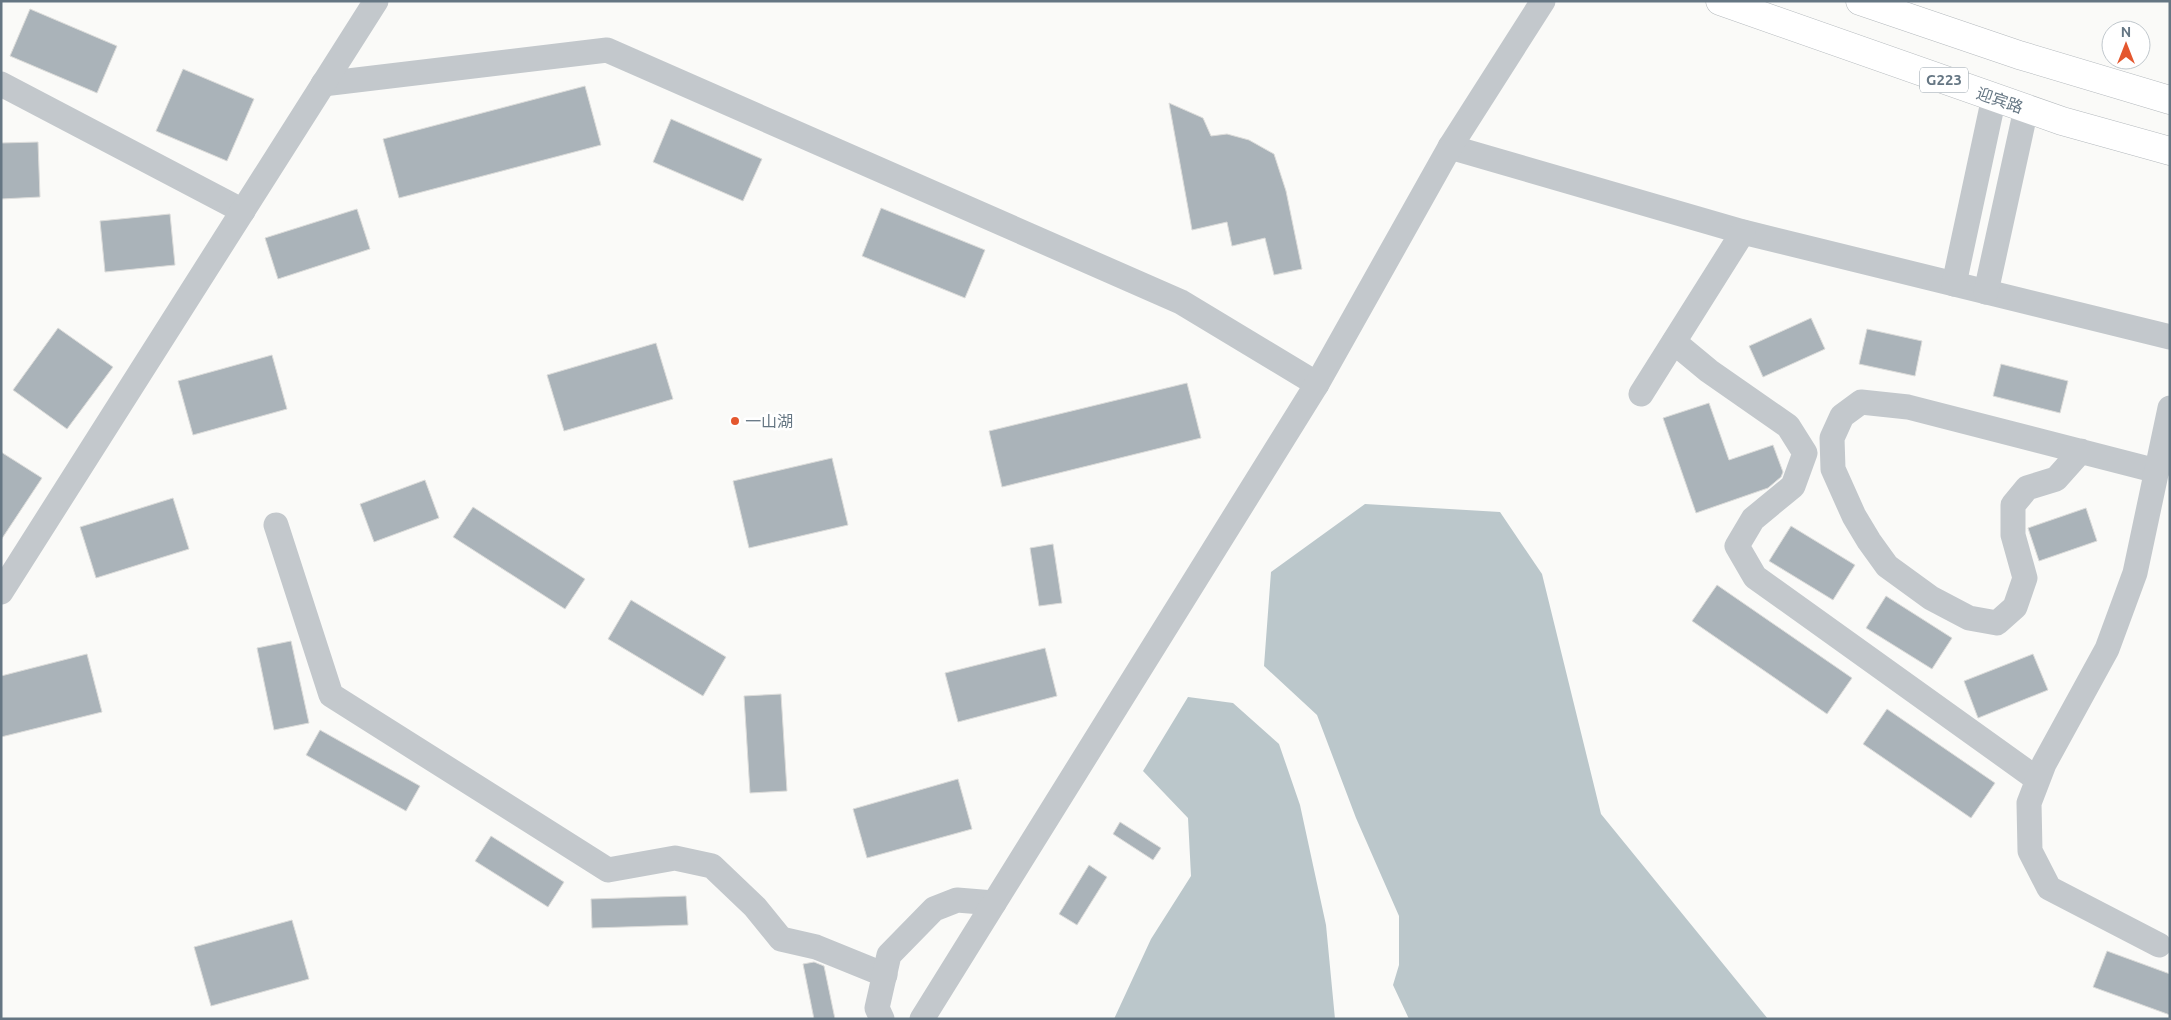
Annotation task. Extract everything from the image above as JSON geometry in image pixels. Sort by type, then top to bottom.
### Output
[{"type":"highway","name":"迎宾路","points":[[1720,1],[2026,109],[2170,151]]},
{"type":"highway","points":[[1860,1],[2019,55],[2170,100]]},
{"type":"street","points":[[1,592],[376,1]]},
{"type":"street","points":[[922,1019],[1317,384],[1450,147],[1543,1]]},
{"type":"street","points":[[323,84],[607,50],[1181,302],[1317,384]]},
{"type":"street","points":[[1,84],[243,211]]},
{"type":"street","points":[[1954,284],[1994,97]]},
{"type":"street","points":[[1986,292],[2026,109]]},
{"type":"street","points":[[1450,147],[1743,232],[2170,337]]},
{"type":"street","points":[[1641,394],[1743,232]]},
{"type":"street","points":[[1674,342],[1709,370],[1788,426],[1805,453],[1792,486],[1753,519],[1737,546],[1755,577],[2038,779]]},
{"type":"street","points":[[2081,452],[2056,479],[2027,488],[2012,504],[2012,535],[2025,578],[2015,607],[1997,623],[1969,618],[1931,598],[1887,566],[1854,516],[1833,469],[1832,438],[1842,416],[1861,402],[1908,407],[2157,471]]},
{"type":"street","points":[[2159,945],[2049,888],[2030,852],[2029,803],[2044,764],[2107,649],[2135,573],[2170,408]]},
{"type":"street","points":[[276,525],[331,695],[608,870],[674,858],[712,866],[755,907],[782,939],[816,947],[884,975]]},
{"type":"street","points":[[882,1019],[876,1008],[889,955],[934,909],[957,900],[994,903]]},
{"type":"shaded area","points":[[1365,504],[1500,512],[1542,574],[1601,814],[1768,1019],[1409,1019],[1393,985],[1399,965],[1399,916],[1356,818],[1317,715],[1264,666],[1271,572]]},
{"type":"shaded area","points":[[1188,697],[1233,703],[1279,744],[1300,805],[1326,925],[1335,1019],[1114,1019],[1151,939],[1191,876],[1188,818],[1143,771]]},
{"type":"building","points":[[30,9],[117,46],[97,93],[10,56]]},
{"type":"building","points":[[183,69],[254,99],[227,161],[156,131]]},
{"type":"building","points":[[585,86],[601,145],[399,198],[383,139]]},
{"type":"building","points":[[1169,103],[1203,118],[1211,136],[1227,134],[1249,140],[1274,154],[1286,191],[1302,269],[1274,275],[1265,238],[1232,246],[1227,222],[1192,230]]},
{"type":"building","points":[[671,119],[762,159],[743,201],[653,162]]},
{"type":"building","points":[[38,142],[40,197],[1,199],[1,143]]},
{"type":"building","points":[[881,208],[985,250],[965,298],[862,256]]},
{"type":"building","points":[[357,209],[370,249],[278,279],[265,238]]},
{"type":"building","points":[[170,214],[175,265],[105,272],[100,221]]},
{"type":"building","points":[[1811,318],[1825,349],[1763,377],[1749,346]]},
{"type":"building","points":[[58,328],[113,367],[67,429],[13,390]]},
{"type":"building","points":[[1867,329],[1922,341],[1915,376],[1859,364]]},
{"type":"building","points":[[656,343],[673,399],[564,431],[547,375]]},
{"type":"building","points":[[272,355],[287,409],[193,435],[178,381]]},
{"type":"building","points":[[2001,364],[2068,381],[2060,413],[1993,396]]},
{"type":"building","points":[[1187,383],[1201,438],[1002,487],[989,431]]},
{"type":"building","points":[[1709,403],[1729,460],[1773,445],[1783,472],[1781,477],[1768,488],[1696,513],[1663,418]]},
{"type":"building","points":[[1,452],[42,478],[1,540]]},
{"type":"building","points":[[832,458],[848,525],[749,548],[733,481]]},
{"type":"building","points":[[425,480],[439,518],[374,542],[360,504]]},
{"type":"building","points":[[173,498],[189,549],[96,578],[80,527]]},
{"type":"building","points":[[473,507],[585,579],[565,609],[453,537]]},
{"type":"building","points":[[2086,508],[2097,541],[2039,561],[2028,528]]},
{"type":"building","points":[[1791,526],[1855,565],[1833,600],[1769,561]]},
{"type":"building","points":[[1053,544],[1062,603],[1039,606],[1030,548]]},
{"type":"building","points":[[1717,585],[1852,678],[1827,714],[1692,621]]},
{"type":"building","points":[[1886,596],[1952,638],[1932,669],[1866,628]]},
{"type":"building","points":[[631,600],[726,657],[703,696],[608,639]]},
{"type":"building","points":[[291,641],[309,723],[274,730],[257,648]]},
{"type":"building","points":[[1045,648],[1057,696],[958,722],[945,673]]},
{"type":"building","points":[[87,654],[102,712],[1,737],[1,676]]},
{"type":"building","points":[[2033,654],[2048,690],[1978,718],[1964,681]]},
{"type":"building","points":[[781,694],[787,791],[750,793],[744,696]]},
{"type":"building","points":[[1887,709],[1995,783],[1971,818],[1863,744]]},
{"type":"building","points":[[320,730],[420,786],[406,811],[306,755]]},
{"type":"building","points":[[958,779],[972,829],[867,858],[853,809]]},
{"type":"building","points":[[1120,822],[1161,848],[1153,860],[1113,834]]},
{"type":"building","points":[[491,836],[564,882],[548,907],[475,861]]},
{"type":"building","points":[[1089,865],[1107,877],[1077,925],[1059,914]]},
{"type":"building","points":[[686,896],[688,925],[592,928],[591,899]]},
{"type":"building","points":[[292,920],[309,979],[211,1006],[194,947]]},
{"type":"building","points":[[2107,951],[2170,974],[2170,1015],[2093,987]]},
{"type":"building","points":[[814,962],[824,966],[835,1019],[814,1019],[803,964]]},
{"type":"place","name":"一山湖","points":[[735,421]]}]
